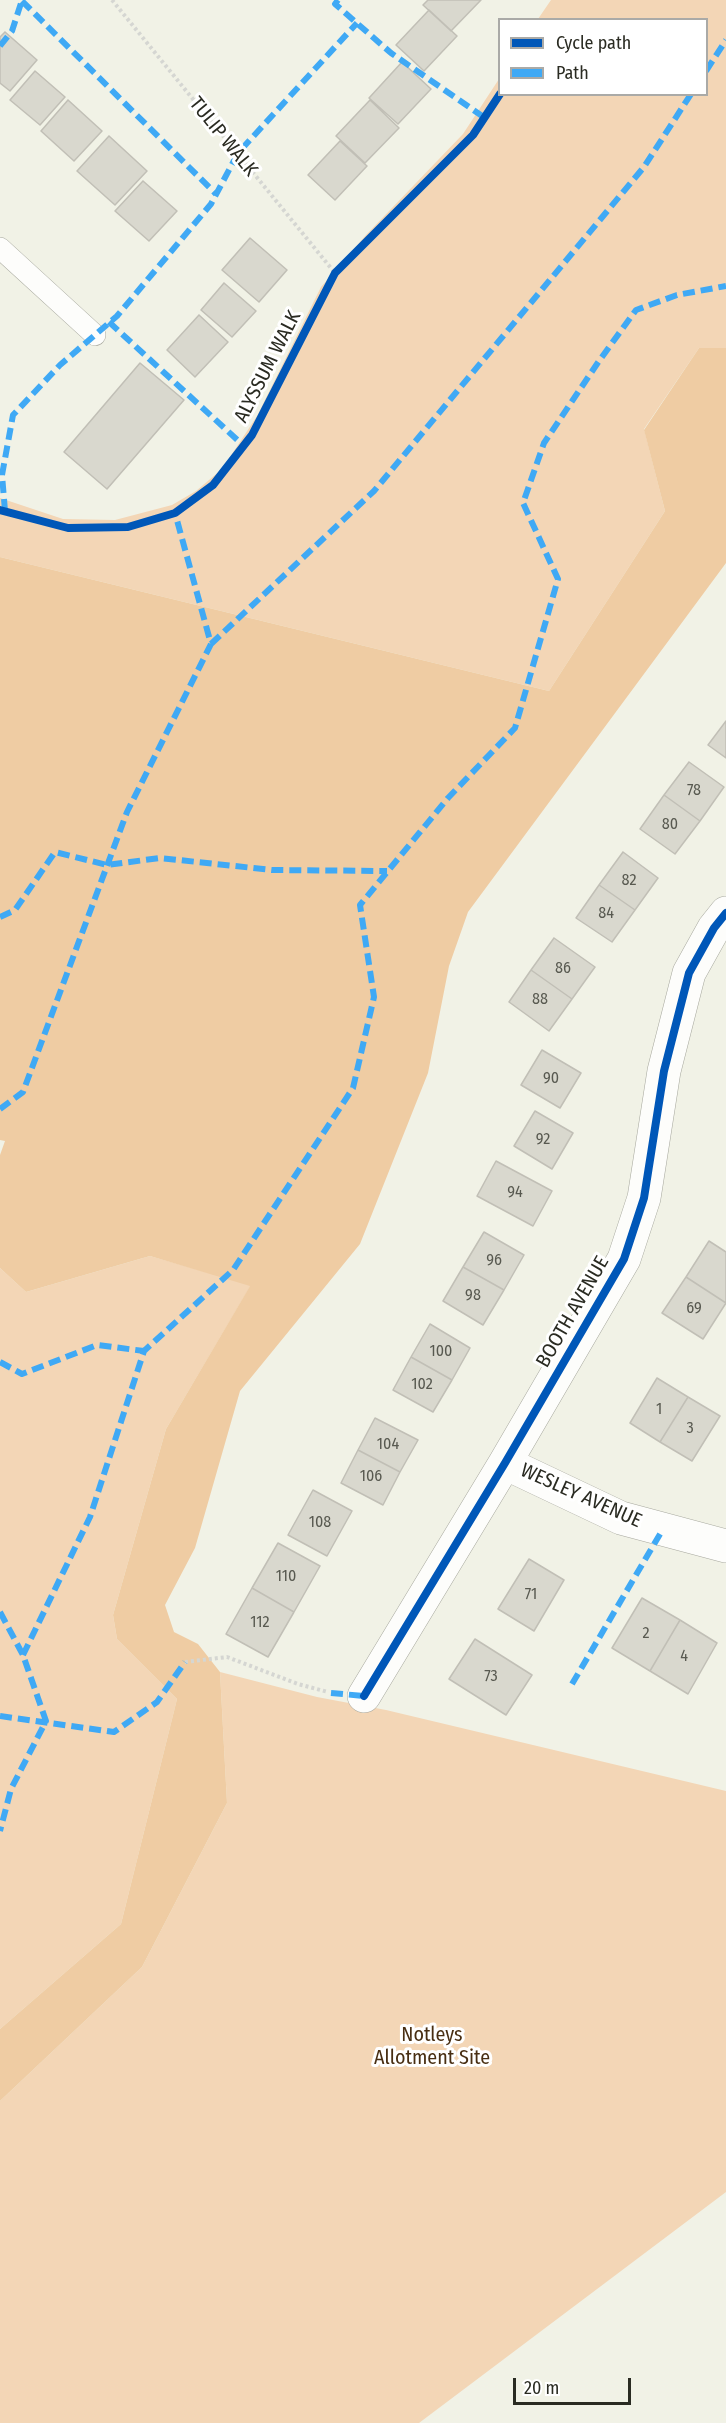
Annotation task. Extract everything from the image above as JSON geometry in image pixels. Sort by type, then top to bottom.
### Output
[{"type":"street","name":"BOOTH AVENUE","points":[[364,1696],[505,1463],[624,1259],[644,1198],[664,1071],[689,973],[714,928],[726,913]]},
{"type":"street","name":"WESLEY AVENUE","points":[[505,1463],[621,1518],[726,1546]]},
{"type":"lane","points":[[0,248],[95,335]]},
{"type":"path","points":[[330,283],[335,273],[344,265]]},
{"type":"path","points":[[185,1662],[227,1657],[298,1684],[332,1693]]},
{"type":"green space","points":[[551,0],[726,0],[726,348],[699,348],[644,429],[665,511],[549,691],[0,557],[0,498],[63,519],[115,520],[172,505],[196,491],[222,469],[257,416],[321,287],[366,235],[463,134],[498,81],[498,96],[708,96],[708,18],[539,18]]},
{"type":"green space","points":[[150,1256],[251,1285],[166,1429],[113,1615],[117,1639],[177,1699],[121,1924],[0,2029],[0,1268],[26,1292]]},
{"type":"green space","name":"Notleys Allotment Site","points":[[220,1672],[317,1697],[386,1710],[726,1791],[726,2192],[419,2423],[0,2423],[0,2101],[142,1967],[227,1803]]},
{"type":"shaded area","points":[[699,348],[726,348],[726,563],[468,912],[449,966],[428,1073],[360,1244],[240,1391],[195,1548],[165,1605],[174,1632],[198,1644],[220,1672],[227,1803],[142,1967],[0,2101],[0,2029],[121,1924],[177,1699],[117,1639],[113,1615],[166,1429],[250,1286],[150,1256],[26,1292],[0,1268],[0,1155],[5,1141],[0,1140],[0,557],[549,691],[665,511],[644,430]]},
{"type":"building","points":[[428,0],[481,0],[451,31],[423,5]]},
{"type":"building","points":[[429,10],[457,36],[424,71],[396,45]]},
{"type":"building","points":[[5,32],[37,60],[10,91],[0,83],[0,37]]},
{"type":"building","points":[[402,62],[431,89],[398,124],[369,98]]},
{"type":"building","points":[[35,71],[65,97],[40,125],[10,100]]},
{"type":"building","points":[[68,100],[102,131],[74,161],[41,131]]},
{"type":"building","points":[[370,100],[399,128],[365,163],[336,136]]},
{"type":"building","points":[[109,136],[147,171],[115,205],[77,171]]},
{"type":"building","points":[[340,141],[367,166],[335,200],[308,175]]},
{"type":"building","points":[[143,181],[177,211],[149,241],[115,211]]},
{"type":"building","points":[[250,238],[287,270],[259,302],[222,270]]},
{"type":"building","points":[[224,283],[256,311],[232,337],[201,310]]},
{"type":"building","points":[[199,315],[228,342],[195,377],[167,350]]},
{"type":"building","points":[[140,363],[184,400],[107,489],[64,452]]},
{"type":"building","points":[[726,721],[726,758],[708,745]]},
{"type":"building","points":[[689,762],[724,787],[700,821],[664,795]]},
{"type":"building","points":[[664,795],[700,821],[675,854],[640,829]]},
{"type":"building","points":[[623,852],[658,878],[635,910],[599,885]]},
{"type":"building","points":[[599,885],[635,910],[612,942],[576,918]]},
{"type":"building","points":[[554,938],[595,967],[572,999],[531,970]]},
{"type":"building","points":[[531,970],[572,999],[549,1031],[509,1002]]},
{"type":"building","points":[[542,1050],[581,1073],[560,1108],[521,1085]]},
{"type":"building","points":[[535,1111],[573,1133],[552,1169],[514,1146]]},
{"type":"building","points":[[496,1161],[552,1191],[533,1226],[477,1196]]},
{"type":"building","points":[[484,1232],[524,1255],[504,1290],[463,1267]]},
{"type":"building","points":[[709,1241],[726,1252],[726,1303],[686,1277]]},
{"type":"building","points":[[463,1267],[504,1290],[483,1325],[443,1301]]},
{"type":"building","points":[[686,1277],[726,1303],[703,1339],[662,1313]]},
{"type":"building","points":[[430,1324],[470,1348],[452,1380],[411,1357]]},
{"type":"building","points":[[411,1357],[452,1380],[433,1412],[393,1390]]},
{"type":"building","points":[[657,1378],[688,1397],[660,1442],[630,1423]]},
{"type":"building","points":[[688,1397],[720,1416],[692,1461],[660,1442]]},
{"type":"building","points":[[375,1418],[418,1440],[400,1472],[358,1450]]},
{"type":"building","points":[[358,1450],[400,1472],[383,1505],[341,1483]]},
{"type":"building","points":[[313,1490],[352,1511],[327,1556],[288,1535]]},
{"type":"building","points":[[278,1543],[320,1566],[294,1612],[252,1588]]},
{"type":"building","points":[[529,1559],[564,1580],[534,1631],[498,1609]]},
{"type":"building","points":[[252,1588],[294,1612],[268,1657],[226,1634]]},
{"type":"building","points":[[642,1598],[680,1620],[650,1671],[612,1648]]},
{"type":"building","points":[[680,1620],[717,1643],[688,1694],[650,1671]]},
{"type":"building","points":[[475,1639],[532,1675],[506,1715],[449,1679]]},
{"type":"marked path","points":[[0,46],[12,31],[22,0]]},
{"type":"marked path","points":[[338,0],[335,4],[391,53],[485,118]]},
{"type":"marked path","points":[[22,1],[216,194]]},
{"type":"marked path","points":[[5,511],[2,475],[13,415],[60,365],[117,316],[211,204],[238,153],[357,23]]},
{"type":"marked path","points":[[708,68],[726,40]]},
{"type":"marked path","points":[[211,644],[374,491],[644,167],[690,96]]},
{"type":"marked path","points":[[23,1655],[90,1517],[144,1351],[233,1270],[353,1088],[374,997],[360,905],[448,798],[515,728],[558,579],[523,503],[544,443],[636,310],[677,295],[726,286]]},
{"type":"marked path","points":[[109,322],[244,446]]},
{"type":"marked path","points":[[0,1109],[23,1092],[127,812],[211,644],[175,513]]},
{"type":"marked path","points":[[0,917],[15,910],[55,852],[107,865],[160,858],[272,870],[387,871]]},
{"type":"marked path","points":[[0,1362],[22,1374],[97,1345],[144,1351]]},
{"type":"marked path","points":[[572,1684],[663,1529]]},
{"type":"marked path","points":[[0,1612],[23,1655],[46,1721],[11,1789],[0,1831]]},
{"type":"marked path","points":[[0,1716],[114,1732],[157,1702],[185,1662]]},
{"type":"marked path","points":[[331,1693],[364,1696]]},
{"type":"cycle path","name":"ALYSSUM WALK","points":[[0,510],[68,528],[128,527],[175,513],[213,485],[252,435],[335,273],[473,135],[499,96]]},
{"type":"cycle path","points":[[364,1696],[505,1463],[624,1259],[644,1198],[664,1071],[689,973],[714,928],[726,913]]}]
